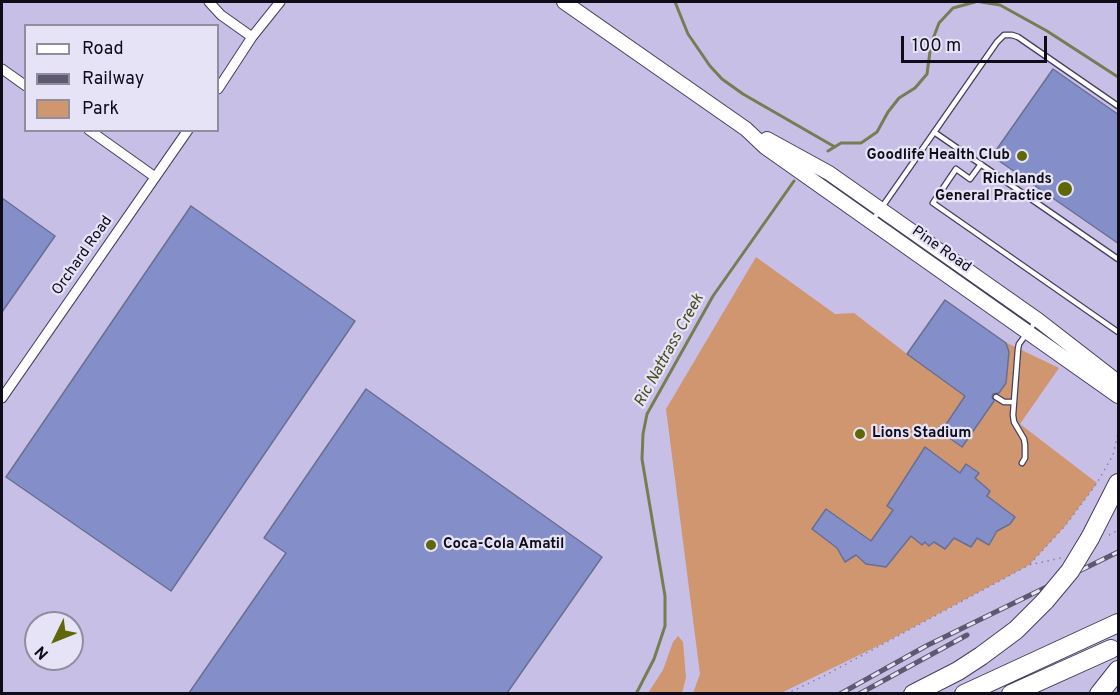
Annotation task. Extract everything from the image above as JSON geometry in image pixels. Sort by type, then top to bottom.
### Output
[{"type":"highway","points":[[913,693],[958,670],[990,650],[1016,630],[1045,601],[1070,571],[1119,483]]},
{"type":"highway","points":[[964,693],[1119,623]]},
{"type":"highway","points":[[1011,693],[1111,649]]},
{"type":"highway","points":[[1099,693],[1119,670]]},
{"type":"street","points":[[209,2],[221,15],[252,37]]},
{"type":"street","points":[[219,87],[252,37],[280,2]]},
{"type":"street","name":"Pine Road","points":[[564,2],[746,129],[829,173],[880,209],[1033,326],[1119,396]]},
{"type":"street","points":[[2,69],[24,85]]},
{"type":"street","name":"Pine Road","points":[[746,129],[765,147],[872,221],[1119,382]]},
{"type":"street","points":[[92,132],[155,177]]},
{"type":"street","name":"Orchard Road","points":[[2,398],[187,132]]},
{"type":"lane","points":[[872,221],[1004,35],[1018,37],[1119,106]]},
{"type":"lane","points":[[934,132],[1119,259]]},
{"type":"lane","points":[[981,164],[970,179],[956,169],[933,203],[1119,332]]},
{"type":"lane","points":[[1022,463],[1025,458],[1024,439],[1014,422],[1018,349],[1019,344],[1033,326]]},
{"type":"lane","points":[[996,398],[1004,402],[1014,402]]},
{"type":"path","points":[[1029,565],[1065,526],[1096,483],[1113,455],[1119,433]]},
{"type":"path","points":[[1108,535],[1119,530]]},
{"type":"path","points":[[786,693],[822,677],[1029,565],[1056,560],[1067,555]]},
{"type":"green space","points":[[756,257],[835,314],[854,313],[907,354],[945,300],[1007,343],[1059,368],[1020,424],[1097,483],[1065,526],[1029,565],[882,644],[781,693],[693,693],[700,674],[666,409]]},
{"type":"green space","points":[[678,636],[683,642],[686,678],[682,693],[648,693],[663,670],[673,642]]},
{"type":"building","points":[[1053,69],[1119,115],[1119,244],[992,156]]},
{"type":"building","points":[[2,198],[55,236],[2,312]]},
{"type":"building","points":[[191,206],[355,321],[171,591],[6,477]]},
{"type":"building","points":[[945,300],[1006,343],[1009,352],[1006,383],[999,393],[993,394],[994,401],[962,447],[941,432],[965,396],[907,354]]},
{"type":"building","name":"Coca-Cola Amatil","points":[[366,389],[602,557],[507,693],[189,693],[286,553],[264,538]]},
{"type":"building","points":[[925,447],[960,473],[966,464],[979,473],[975,478],[990,491],[987,496],[1015,517],[1010,524],[997,531],[989,545],[977,538],[971,547],[954,538],[945,549],[934,542],[929,546],[925,542],[922,545],[911,536],[886,567],[866,564],[856,555],[845,562],[837,548],[812,529],[826,509],[871,541],[893,510],[887,506]]},
{"type":"waterway","points":[[675,2],[688,34],[722,79],[743,94],[835,147]]},
{"type":"waterway","name":"Ric Nattrass Creek","points":[[828,151],[841,143],[861,143],[877,132],[899,98],[915,88],[927,74],[931,44],[939,23],[953,8],[975,2]]},
{"type":"waterway","name":"Ric Nattrass Creek","points":[[981,2],[1000,5],[1047,31],[1118,77]]},
{"type":"waterway","name":"Ric Nattrass Creek","points":[[636,694],[654,659],[665,626],[665,596],[642,459],[647,414],[713,296],[794,181]]},
{"type":"railway","points":[[840,694],[926,646],[1118,552]]},
{"type":"railway","points":[[859,694],[967,635]]},
{"type":"place","name":"Goodlife Health Club","points":[[1022,156]]},
{"type":"place","name":"Richlands General Practice","points":[[1065,189]]},
{"type":"place","name":"Lions Stadium","points":[[860,434]]},
{"type":"place","name":"Coca-Cola Amatil","points":[[431,545]]}]
